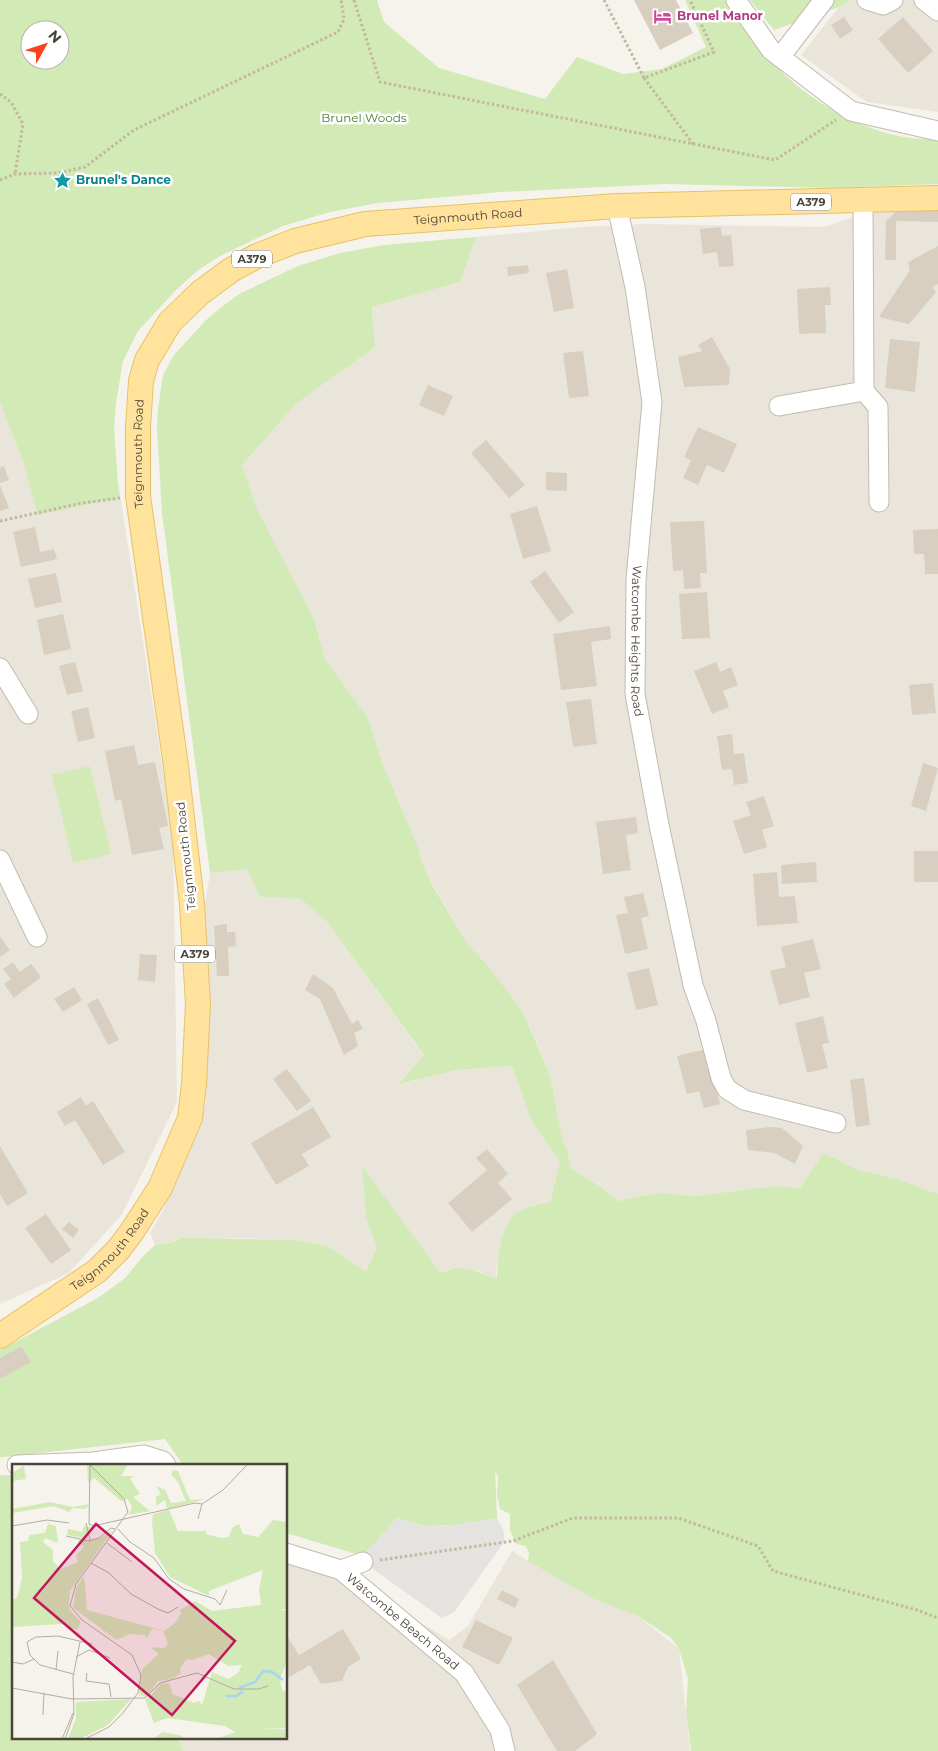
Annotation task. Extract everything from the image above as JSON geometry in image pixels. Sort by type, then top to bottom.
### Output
[{"type":"main road","name":"Teignmouth Road","points":[[0,1336],[97,1272],[118,1250],[160,1188],[190,1118],[194,1084],[198,1004],[192,904],[176,766],[138,496],[138,427],[141,381],[147,360],[170,322],[200,293],[231,270],[257,256],[295,241],[365,224],[617,206],[938,198]]},
{"type":"street","points":[[736,0],[771,50],[851,110],[938,131]]},
{"type":"street","points":[[780,57],[824,0]]},
{"type":"street","points":[[867,0],[883,5],[893,0]]},
{"type":"street","points":[[924,0],[938,10]]},
{"type":"street","points":[[863,200],[864,391],[878,407],[878,502]]},
{"type":"street","name":"Watcombe Heights Road","points":[[617,206],[636,287],[652,402],[636,580],[635,694],[659,825],[693,985],[709,1030],[721,1078],[727,1089],[744,1100],[836,1124]]},
{"type":"street","points":[[779,406],[864,391]]},
{"type":"street","points":[[0,668],[28,714]]},
{"type":"street","points":[[0,860],[37,937]]},
{"type":"street","points":[[41,1464],[94,1462],[144,1455],[163,1461],[165,1464]]},
{"type":"street","name":"Watcombe Beach Road","points":[[288,1554],[341,1570],[464,1673],[500,1730],[505,1751]]},
{"type":"street","points":[[341,1570],[363,1562]]},
{"type":"path","points":[[0,180],[15,174],[58,173],[85,167],[134,130],[338,32],[344,19],[341,0]]},
{"type":"path","points":[[354,0],[380,82],[775,160],[851,110]]},
{"type":"path","points":[[604,0],[644,78],[693,144]]},
{"type":"path","points":[[644,78],[714,52],[690,0]]},
{"type":"path","points":[[0,94],[11,102],[23,124],[15,174]]},
{"type":"path","points":[[0,521],[82,503],[138,496]]},
{"type":"path","points":[[363,1562],[514,1541],[573,1518],[678,1518],[758,1546],[774,1571],[917,1610],[938,1618]]},
{"type":"shaded area","points":[[850,0],[935,0],[938,3],[938,112],[867,102],[801,55],[839,7]]},
{"type":"shaded area","points":[[886,206],[938,207],[938,1194],[900,1180],[859,1170],[823,1153],[800,1188],[774,1186],[695,1196],[657,1193],[618,1201],[603,1187],[570,1169],[550,1076],[528,1022],[524,1014],[468,945],[429,878],[383,765],[368,718],[325,659],[314,619],[257,509],[242,465],[296,404],[375,347],[372,307],[460,282],[476,237],[580,227],[645,224],[824,227]]},
{"type":"shaded area","points":[[0,360],[77,427],[117,475],[173,835],[177,1102],[122,1214],[69,1273],[0,1304]]},
{"type":"shaded area","points":[[247,869],[260,897],[301,899],[328,923],[424,1056],[400,1084],[457,1070],[512,1066],[532,1122],[560,1161],[550,1202],[517,1212],[506,1227],[496,1270],[497,1280],[481,1272],[452,1269],[440,1272],[362,1167],[366,1219],[377,1248],[366,1273],[327,1246],[293,1240],[245,1238],[175,1240],[167,1244],[155,1245],[150,1233],[163,1211],[206,1104],[208,1018],[203,917],[210,873]]},
{"type":"shaded area","points":[[397,1518],[425,1526],[454,1525],[497,1518],[504,1533],[504,1542],[454,1612],[442,1618],[363,1562],[363,1556]]},
{"type":"shaded area","points":[[512,1551],[528,1561],[638,1616],[679,1649],[690,1751],[183,1751],[178,1738],[288,1738],[288,1557],[350,1580],[449,1640],[468,1626]]},
{"type":"green space","name":"Brunel Woods","points":[[0,0],[377,0],[384,22],[439,68],[545,99],[577,57],[623,74],[662,69],[706,47],[685,0],[728,0],[755,40],[777,67],[790,80],[821,103],[855,121],[889,134],[938,140],[938,184],[830,188],[664,184],[501,192],[378,203],[330,212],[283,226],[220,256],[197,271],[176,290],[138,331],[123,361],[116,403],[114,428],[119,498],[38,515],[23,461],[0,402]]},
{"type":"green space","points":[[750,0],[850,0],[839,7],[774,30]]},
{"type":"green space","points":[[476,237],[460,282],[372,307],[375,347],[296,404],[242,465],[257,509],[314,619],[325,659],[368,718],[383,765],[418,847],[421,860],[431,883],[468,945],[489,967],[524,1014],[550,1076],[563,1142],[567,1149],[571,1169],[602,1187],[618,1201],[657,1193],[695,1196],[774,1186],[800,1188],[823,1153],[859,1170],[900,1180],[938,1194],[938,1751],[691,1751],[686,1712],[688,1679],[679,1649],[671,1638],[638,1616],[594,1599],[528,1561],[529,1553],[526,1546],[516,1544],[510,1530],[510,1514],[500,1509],[497,1495],[498,1477],[495,1470],[497,1518],[454,1525],[425,1526],[397,1518],[363,1556],[288,1534],[288,1464],[182,1464],[165,1439],[0,1457],[0,1379],[30,1362],[21,1346],[0,1358],[0,1350],[98,1298],[125,1278],[155,1245],[166,1244],[183,1238],[293,1240],[327,1246],[366,1272],[377,1248],[366,1219],[362,1166],[440,1272],[462,1268],[497,1279],[503,1235],[511,1219],[523,1209],[550,1202],[560,1161],[532,1122],[512,1066],[457,1070],[399,1084],[424,1055],[328,923],[301,899],[260,897],[247,869],[210,873],[162,513],[157,428],[163,375],[174,355],[205,321],[241,293],[298,266],[340,253],[384,245]]},
{"type":"green space","points":[[90,766],[111,854],[73,863],[52,775]]},
{"type":"green space","points":[[0,1475],[12,1475],[12,1738],[178,1738],[183,1751],[0,1751]]},
{"type":"building","name":"Brunel Manor","points":[[634,0],[676,0],[693,33],[660,50]]},
{"type":"building","points":[[844,17],[853,30],[840,39],[831,25]]},
{"type":"building","points":[[903,17],[933,51],[908,73],[878,39]]},
{"type":"building","points":[[902,206],[938,207],[938,222],[896,221],[896,260],[885,260],[886,221]]},
{"type":"building","points":[[721,227],[722,236],[731,235],[734,266],[719,267],[717,252],[703,254],[700,229]]},
{"type":"building","points":[[938,246],[938,284],[932,287],[936,292],[909,324],[879,317],[910,270],[908,262]]},
{"type":"building","points":[[528,265],[529,273],[508,276],[507,267]]},
{"type":"building","points":[[567,269],[574,308],[554,312],[546,273]]},
{"type":"building","points":[[830,287],[831,305],[825,305],[826,333],[799,334],[797,289]]},
{"type":"building","points":[[712,337],[730,369],[729,385],[684,387],[678,357],[702,351],[698,345]]},
{"type":"building","points":[[890,339],[920,342],[915,392],[885,388]]},
{"type":"building","points":[[583,351],[589,396],[569,398],[563,353]]},
{"type":"building","points":[[428,385],[453,396],[444,416],[419,405]]},
{"type":"building","points":[[698,427],[737,444],[724,473],[707,465],[698,485],[683,478],[691,460],[684,457]]},
{"type":"building","points":[[486,440],[525,485],[509,498],[471,453]]},
{"type":"building","points":[[4,466],[9,480],[0,483],[0,468]]},
{"type":"building","points":[[546,472],[567,473],[567,491],[546,490]]},
{"type":"building","points":[[0,485],[9,508],[0,511]]},
{"type":"building","points":[[537,506],[551,551],[523,559],[510,514]]},
{"type":"building","points":[[704,521],[707,573],[700,573],[701,588],[684,589],[683,570],[673,571],[670,522]]},
{"type":"building","points":[[35,527],[40,552],[54,549],[57,559],[21,567],[13,532]]},
{"type":"building","points":[[938,529],[938,574],[925,574],[924,554],[914,554],[913,530]]},
{"type":"building","points":[[545,571],[574,612],[559,623],[530,582]]},
{"type":"building","points":[[56,573],[62,602],[35,608],[28,579]]},
{"type":"building","points":[[707,592],[710,638],[682,639],[679,594]]},
{"type":"building","points":[[63,614],[71,649],[44,655],[37,620]]},
{"type":"building","points":[[610,626],[611,639],[591,642],[597,686],[561,690],[553,634]]},
{"type":"building","points":[[75,662],[83,691],[67,695],[59,666]]},
{"type":"building","points":[[716,662],[720,672],[731,667],[738,685],[723,691],[729,707],[712,714],[694,671]]},
{"type":"building","points":[[933,683],[936,713],[912,715],[909,685]]},
{"type":"building","points":[[591,699],[597,744],[573,747],[566,702]]},
{"type":"building","points":[[88,707],[95,738],[78,742],[71,711]]},
{"type":"building","points":[[732,734],[734,754],[744,753],[748,783],[734,785],[732,769],[722,770],[717,736]]},
{"type":"building","points":[[134,745],[138,765],[155,762],[168,826],[159,828],[164,849],[132,855],[121,799],[115,801],[105,751]]},
{"type":"building","points":[[923,763],[938,768],[926,811],[911,806]]},
{"type":"building","points":[[764,796],[774,826],[762,830],[767,847],[744,854],[733,821],[751,815],[746,802]]},
{"type":"building","points":[[636,817],[638,833],[626,835],[631,870],[603,874],[596,822]]},
{"type":"building","points":[[914,851],[938,851],[938,882],[914,882]]},
{"type":"building","points":[[816,862],[817,882],[782,884],[781,865]]},
{"type":"building","points":[[777,872],[779,897],[795,896],[798,923],[757,926],[753,874]]},
{"type":"building","points":[[643,893],[649,916],[641,918],[648,949],[625,954],[616,915],[628,913],[624,897]]},
{"type":"building","points":[[227,924],[227,932],[235,932],[236,946],[228,947],[229,976],[217,976],[214,926]]},
{"type":"building","points":[[0,937],[10,950],[0,957]]},
{"type":"building","points":[[813,939],[821,969],[804,973],[810,997],[779,1005],[770,971],[786,967],[781,947]]},
{"type":"building","points":[[140,954],[157,955],[155,982],[138,980]]},
{"type":"building","points":[[13,962],[20,972],[31,964],[41,977],[14,998],[4,984],[11,979],[3,969]]},
{"type":"building","points":[[649,968],[658,1005],[636,1010],[627,973]]},
{"type":"building","points":[[313,974],[333,988],[352,1024],[358,1020],[363,1029],[354,1033],[358,1046],[344,1055],[320,999],[305,990]]},
{"type":"building","points":[[74,987],[82,1000],[63,1012],[54,999]]},
{"type":"building","points":[[98,998],[119,1040],[108,1045],[87,1004]]},
{"type":"building","points":[[823,1016],[829,1043],[822,1044],[828,1068],[807,1073],[795,1023]]},
{"type":"building","points":[[706,1049],[720,1104],[704,1108],[699,1091],[687,1094],[677,1056]]},
{"type":"building","points":[[287,1069],[311,1101],[297,1111],[273,1079]]},
{"type":"building","points":[[864,1078],[870,1125],[856,1127],[850,1080]]},
{"type":"building","points":[[81,1097],[86,1106],[93,1101],[125,1152],[103,1165],[75,1120],[65,1126],[57,1112]]},
{"type":"building","points":[[313,1107],[331,1137],[302,1154],[309,1166],[276,1185],[251,1143]]},
{"type":"building","points":[[770,1127],[782,1128],[803,1146],[795,1164],[775,1153],[748,1150],[746,1130]]},
{"type":"building","points":[[0,1146],[28,1193],[7,1206],[0,1194]]},
{"type":"building","points":[[487,1149],[508,1174],[498,1183],[512,1199],[472,1232],[448,1203],[487,1170],[476,1158]]},
{"type":"building","points":[[46,1214],[71,1250],[51,1264],[25,1228]]},
{"type":"building","points":[[69,1222],[79,1230],[73,1238],[62,1229]]},
{"type":"building","points":[[21,1346],[31,1362],[0,1379],[0,1358]]},
{"type":"building","points":[[502,1590],[519,1599],[515,1608],[497,1599]]},
{"type":"building","points":[[476,1620],[513,1638],[499,1665],[462,1647]]},
{"type":"building","points":[[343,1629],[361,1659],[348,1667],[342,1681],[321,1684],[310,1665],[288,1678],[288,1637],[299,1655]]},
{"type":"building","points":[[553,1660],[597,1734],[575,1751],[557,1751],[517,1685]]},
{"type":"place","name":"Brunel Manor","points":[[663,16]]},
{"type":"place","name":"Brunel's Dance","points":[[62,180]]}]
